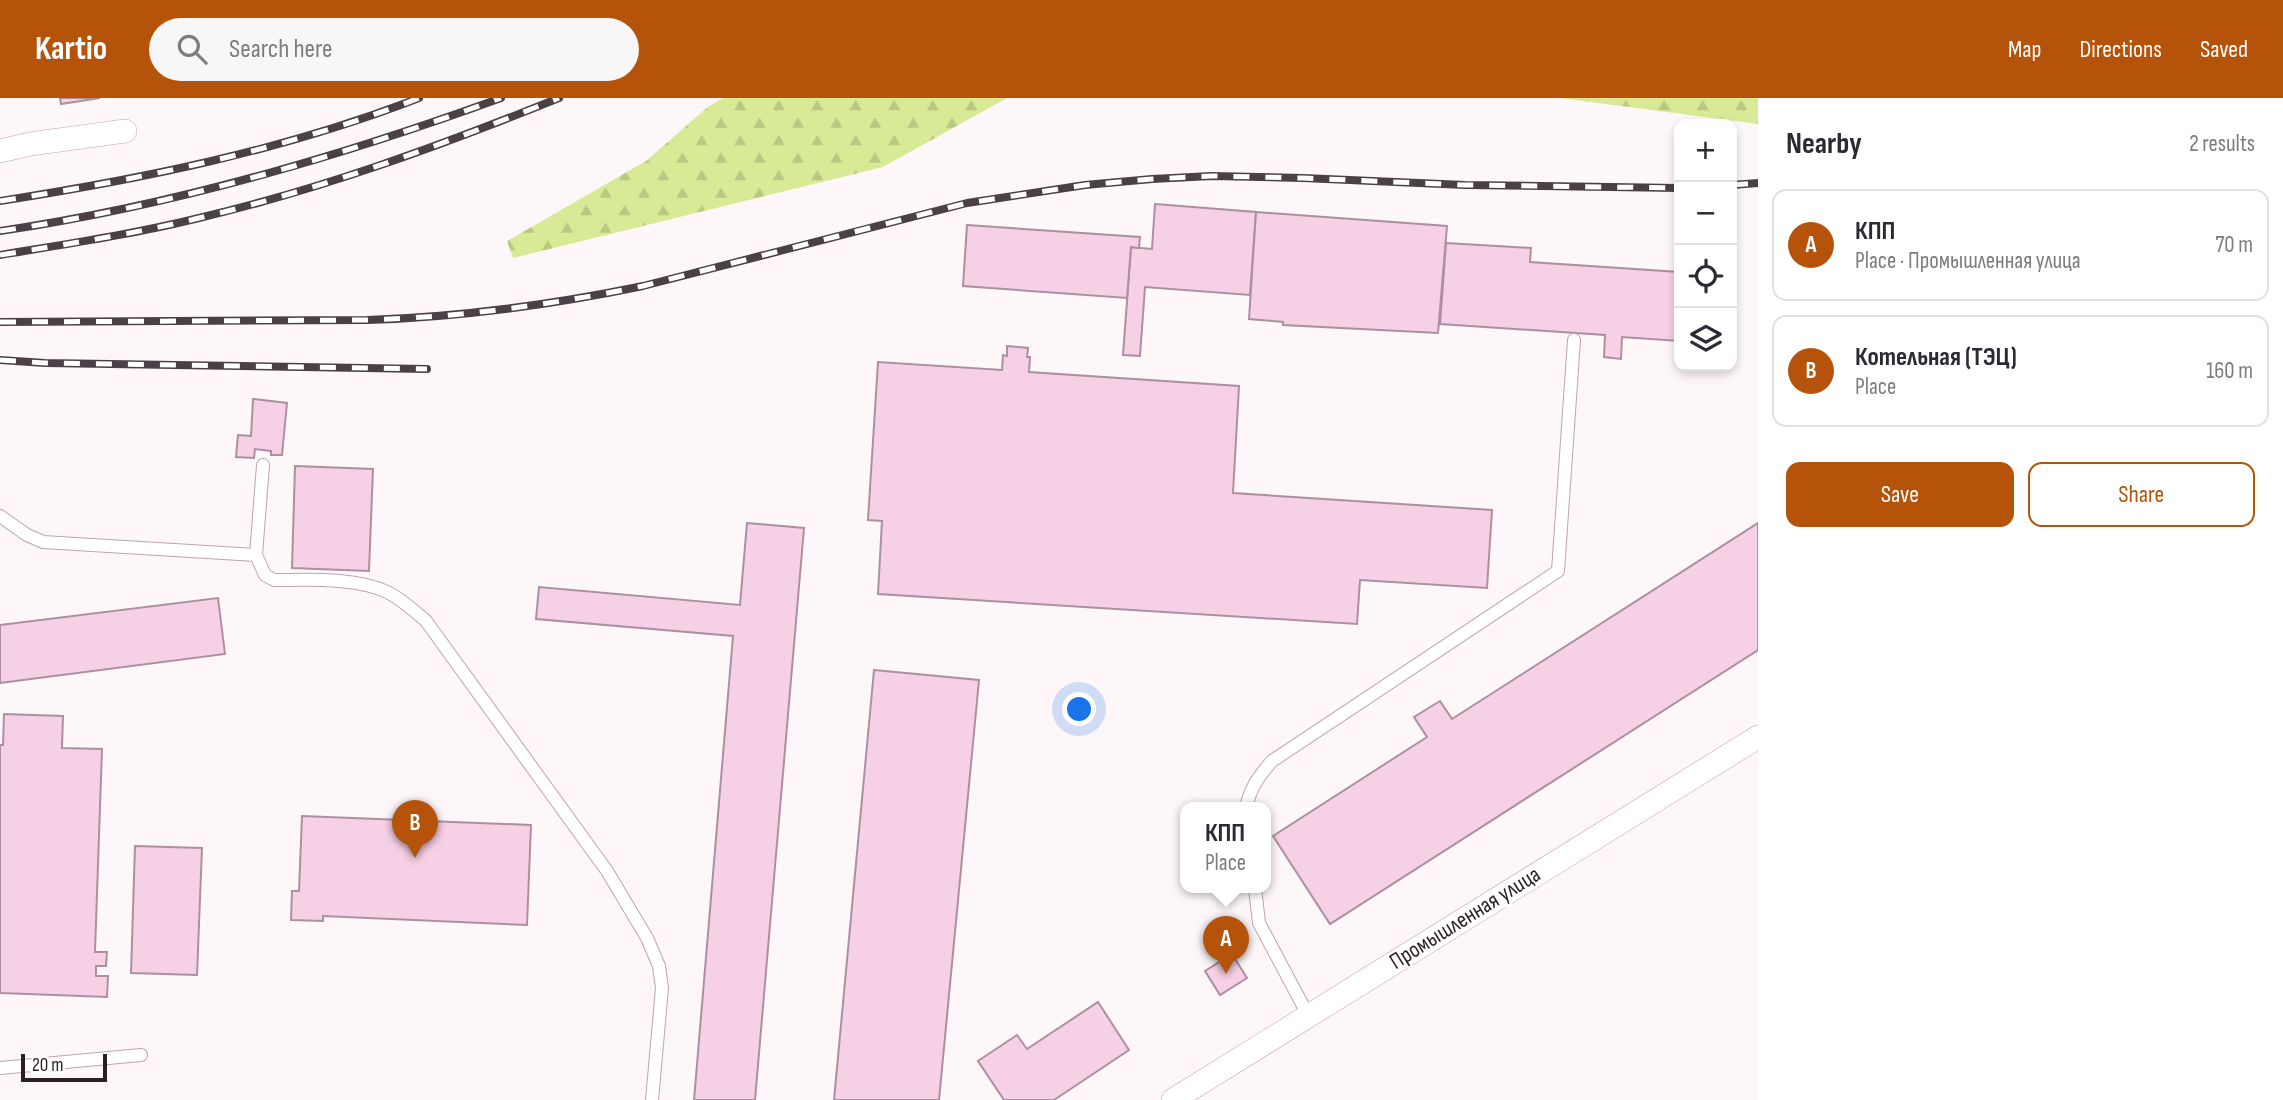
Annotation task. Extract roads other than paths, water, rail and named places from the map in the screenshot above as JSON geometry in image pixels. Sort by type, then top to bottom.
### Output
[{"type":"street","points":[[0,151],[30,144],[125,131]]},
{"type":"street","name":"Промышленная улица","points":[[1173,1100],[1758,737]]},
{"type":"lane","points":[[1247,802],[1249,793],[1272,761],[1558,571],[1574,340]]},
{"type":"lane","points":[[263,465],[256,555],[265,575],[274,580],[365,584],[387,592],[407,604],[426,621],[607,871],[647,938],[659,966],[662,988],[652,1100]]},
{"type":"lane","points":[[0,516],[27,536],[43,542],[256,555]]},
{"type":"lane","points":[[1256,893],[1259,923],[1308,1015]]},
{"type":"lane","points":[[0,1068],[141,1055]]},
{"type":"railway","points":[[0,201],[107,183],[265,148],[419,98]]},
{"type":"railway","points":[[0,231],[128,208],[254,177],[378,140],[501,98]]},
{"type":"railway","points":[[0,255],[150,229],[291,194],[426,149],[559,98]]},
{"type":"railway","points":[[0,322],[367,320],[505,309],[643,286],[967,203],[1085,185],[1152,179],[1212,176],[1465,185],[1674,188]]},
{"type":"railway","points":[[1737,185],[1758,183]]},
{"type":"railway","points":[[0,360],[427,369]]},
{"type":"place","name":"Котельная (ТЭЦ)","points":[[415,858]]},
{"type":"place","name":"КПП","points":[[1226,974]]}]
